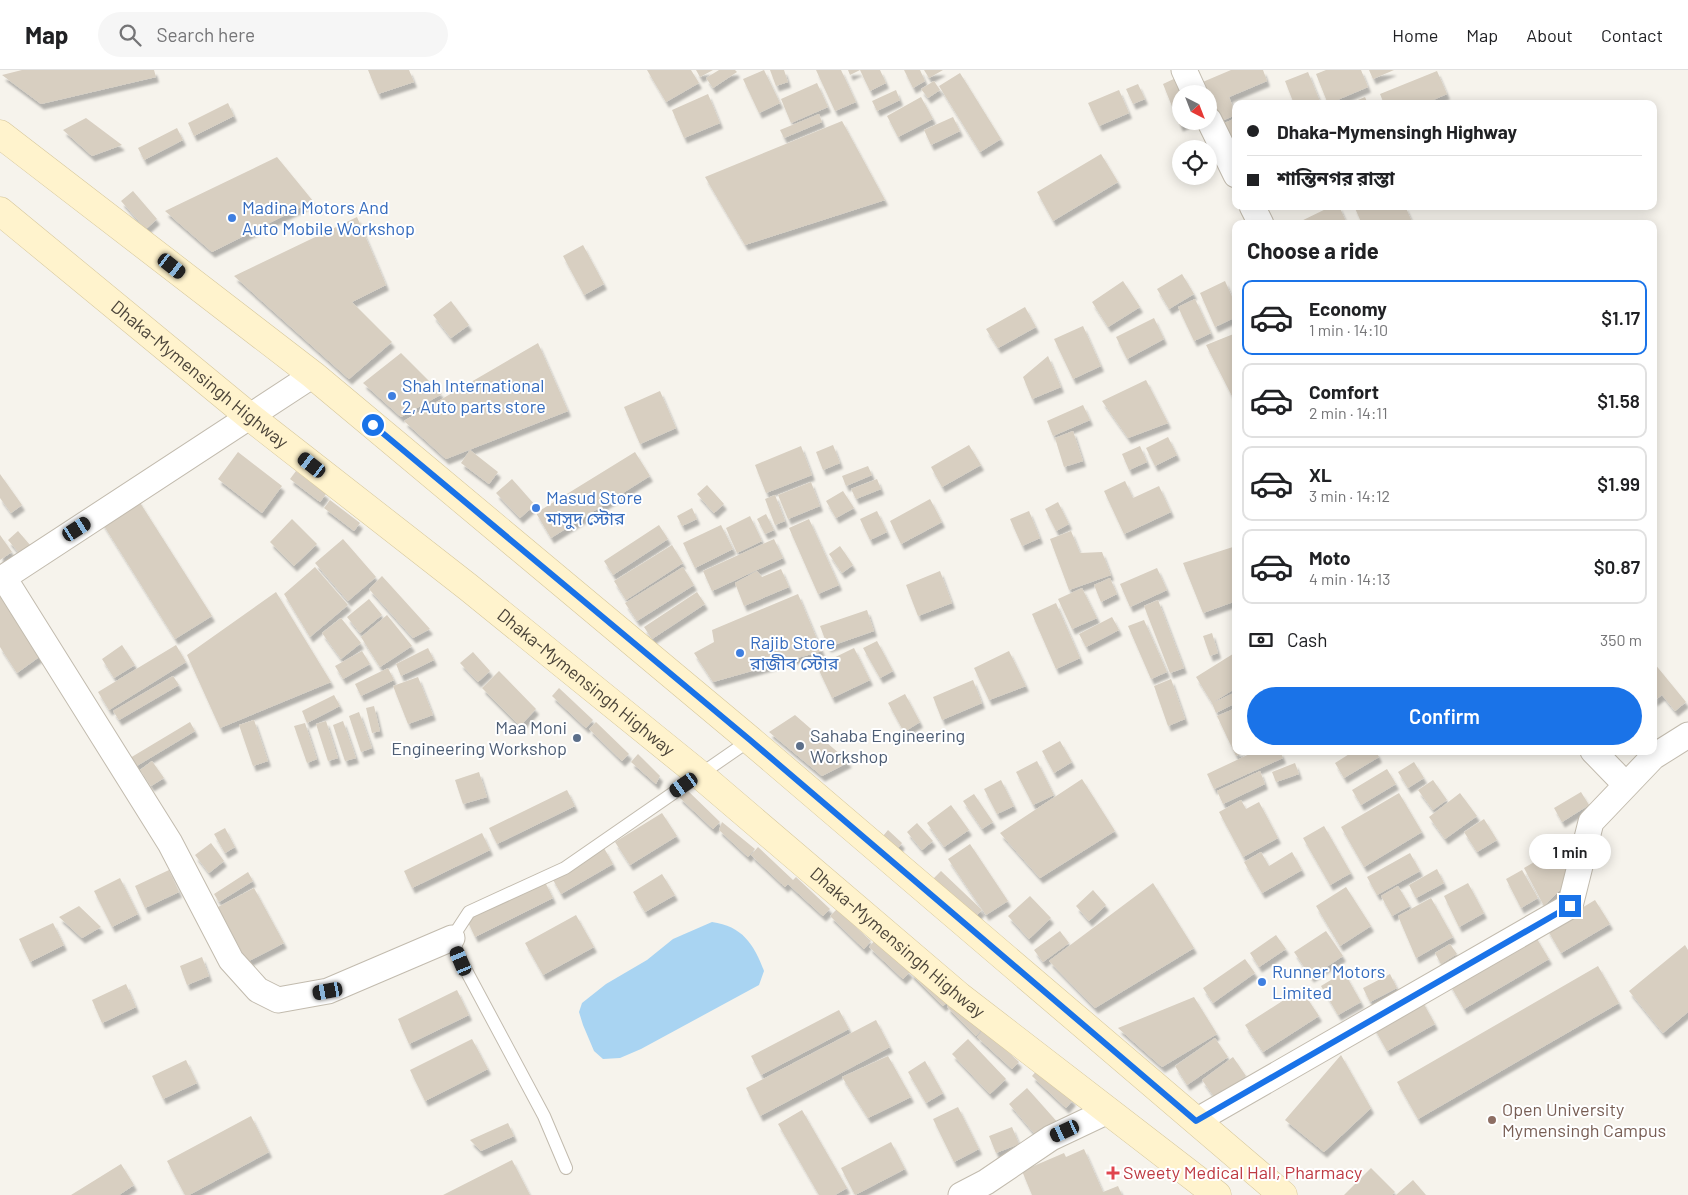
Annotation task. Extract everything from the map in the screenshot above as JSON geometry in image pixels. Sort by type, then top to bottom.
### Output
[{"type":"main road","points":[[0,134],[313,375],[750,740],[1283,1195]]},
{"type":"main road","name":"Dhaka-Mymensingh Highway","points":[[0,211],[249,416],[468,587],[699,774],[959,996],[1218,1195]]},
{"type":"street","points":[[1184,70],[1192,85]]},
{"type":"street","points":[[1214,130],[1232,167]]},
{"type":"street","points":[[313,375],[2,579],[170,843],[231,960],[258,990],[278,1000],[328,991],[452,938]]},
{"type":"street","points":[[1657,754],[1688,735]]},
{"type":"street","points":[[1597,755],[1626,786]]},
{"type":"street","points":[[1196,1121],[1570,906],[1591,822],[1656,755]]},
{"type":"street","points":[[961,1195],[986,1182],[1015,1160],[1051,1138],[1108,1111]]},
{"type":"lane","points":[[566,1168],[544,1116],[461,961],[452,938],[469,912],[565,868],[750,740]]},
{"type":"water","points":[[712,922],[731,928],[746,938],[756,953],[764,971],[759,985],[641,1049],[620,1058],[603,1059],[594,1051],[583,1025],[579,1012],[582,1003],[606,984],[647,960],[673,939]]},
{"type":"building","points":[[22,70],[154,70],[156,77],[41,104],[2,75]]},
{"type":"building","points":[[368,70],[409,70],[414,82],[378,94]]},
{"type":"building","points":[[647,70],[691,70],[699,83],[666,102]]},
{"type":"building","points":[[696,70],[713,70],[700,77]]},
{"type":"building","points":[[719,70],[735,70],[737,72],[713,88],[706,78]]},
{"type":"building","points":[[764,70],[780,103],[759,113],[743,79]]},
{"type":"building","points":[[770,70],[784,70],[788,82],[776,86]]},
{"type":"building","points":[[816,70],[841,70],[856,102],[835,111]]},
{"type":"building","points":[[848,70],[860,70],[850,75]]},
{"type":"building","points":[[860,70],[880,70],[886,83],[870,91]]},
{"type":"building","points":[[904,70],[920,70],[925,81],[913,88]]},
{"type":"building","points":[[924,70],[943,70],[929,78]]},
{"type":"building","points":[[1231,70],[1263,70],[1267,81],[1229,97],[1232,105],[1232,117],[1218,122],[1218,85],[1198,85]]},
{"type":"building","points":[[1326,70],[1361,70],[1368,87],[1337,100],[1326,100],[1316,74]]},
{"type":"building","points":[[1369,70],[1394,70],[1373,79]]},
{"type":"building","points":[[1437,71],[1447,94],[1433,100],[1382,100],[1380,94]]},
{"type":"building","points":[[1308,72],[1319,100],[1292,100],[1285,81]]},
{"type":"building","points":[[960,73],[1001,139],[980,152],[939,86]]},
{"type":"building","points":[[1178,77],[1179,85],[1172,85],[1172,106],[1163,84]]},
{"type":"building","points":[[934,81],[940,90],[928,98],[921,89]]},
{"type":"building","points":[[817,83],[828,107],[791,123],[781,99]]},
{"type":"building","points":[[1138,84],[1145,99],[1133,104],[1126,89]]},
{"type":"building","points":[[896,90],[900,100],[877,111],[872,101]]},
{"type":"building","points":[[1119,90],[1129,113],[1099,126],[1088,103]]},
{"type":"building","points":[[708,94],[720,123],[684,138],[672,110]]},
{"type":"building","points":[[921,97],[933,119],[898,137],[887,116]]},
{"type":"building","points":[[228,103],[234,116],[194,136],[188,123]]},
{"type":"building","points":[[819,114],[822,122],[784,138],[780,130]]},
{"type":"building","points":[[953,117],[960,131],[931,145],[924,130]]},
{"type":"building","points":[[86,118],[122,145],[92,156],[63,130]]},
{"type":"building","points":[[1232,120],[1232,142],[1222,124]]},
{"type":"building","points":[[842,121],[885,200],[745,245],[705,177]]},
{"type":"building","points":[[177,128],[183,140],[144,160],[138,148]]},
{"type":"building","points":[[1101,154],[1118,182],[1053,221],[1037,192]]},
{"type":"building","points":[[277,157],[313,201],[212,252],[165,211]]},
{"type":"building","points":[[133,191],[157,219],[146,229],[121,201]]},
{"type":"building","points":[[1324,210],[1341,210],[1345,220],[1303,220]]},
{"type":"building","points":[[1356,210],[1407,210],[1411,220],[1360,220]]},
{"type":"building","points":[[357,217],[386,285],[352,302],[392,342],[349,379],[234,276]]},
{"type":"building","points":[[583,245],[604,284],[584,295],[563,256]]},
{"type":"building","points":[[1182,274],[1194,294],[1169,309],[1157,289]]},
{"type":"building","points":[[1123,281],[1140,307],[1108,327],[1092,302]]},
{"type":"building","points":[[1225,281],[1232,297],[1232,319],[1215,327],[1200,293]]},
{"type":"building","points":[[1195,299],[1211,333],[1194,341],[1178,307]]},
{"type":"building","points":[[451,301],[469,325],[451,338],[433,315]]},
{"type":"building","points":[[1025,307],[1036,327],[998,348],[986,329]]},
{"type":"building","points":[[1154,318],[1164,339],[1127,359],[1116,337]]},
{"type":"building","points":[[1083,326],[1101,366],[1073,379],[1054,339]]},
{"type":"building","points":[[1232,335],[1232,396],[1206,345]]},
{"type":"building","points":[[538,343],[568,411],[446,459],[404,421]]},
{"type":"building","points":[[401,353],[442,394],[401,417],[363,383]]},
{"type":"building","points":[[1048,356],[1061,387],[1032,399],[1023,377]]},
{"type":"building","points":[[1146,380],[1168,423],[1128,438],[1102,401]]},
{"type":"building","points":[[660,391],[676,428],[640,444],[624,407]]},
{"type":"building","points":[[1083,405],[1090,420],[1053,436],[1047,421]]},
{"type":"building","points":[[1073,431],[1083,461],[1064,467],[1055,438]]},
{"type":"building","points":[[1168,437],[1177,455],[1155,466],[1146,448]]},
{"type":"building","points":[[833,445],[840,463],[823,470],[816,452]]},
{"type":"building","points":[[969,445],[981,465],[942,487],[931,467]]},
{"type":"building","points":[[801,446],[812,475],[766,493],[755,465]]},
{"type":"building","points":[[1140,446],[1147,462],[1129,470],[1122,454]]},
{"type":"building","points":[[470,450],[498,472],[489,484],[461,463]]},
{"type":"building","points":[[238,452],[282,486],[262,513],[218,479]]},
{"type":"building","points":[[635,452],[650,476],[551,538],[536,513]]},
{"type":"building","points":[[868,466],[872,475],[846,486],[842,476]]},
{"type":"building","points":[[296,471],[326,494],[320,502],[290,479]]},
{"type":"building","points":[[0,474],[22,505],[11,513],[0,498]]},
{"type":"building","points":[[512,479],[535,505],[520,518],[496,493]]},
{"type":"building","points":[[877,479],[881,489],[856,499],[851,489]]},
{"type":"building","points":[[1125,481],[1133,498],[1159,486],[1171,512],[1124,534],[1104,491]]},
{"type":"building","points":[[811,482],[820,506],[788,519],[778,495]]},
{"type":"building","points":[[707,485],[724,504],[714,513],[697,494]]},
{"type":"building","points":[[843,491],[854,508],[836,518],[826,501]]},
{"type":"building","points":[[775,495],[785,521],[775,525],[765,499]]},
{"type":"building","points":[[137,498],[212,616],[175,639],[101,521]]},
{"type":"building","points":[[930,499],[942,522],[901,544],[890,521]]},
{"type":"building","points":[[330,500],[360,523],[354,531],[324,508]]},
{"type":"building","points":[[1058,502],[1069,524],[1056,531],[1045,509]]},
{"type":"building","points":[[692,508],[697,519],[682,526],[677,516]]},
{"type":"building","points":[[877,511],[887,532],[870,540],[860,519]]},
{"type":"building","points":[[1029,511],[1040,538],[1022,546],[1010,519]]},
{"type":"building","points":[[766,514],[774,530],[765,534],[757,519]]},
{"type":"building","points":[[750,516],[762,541],[737,553],[726,528]]},
{"type":"building","points":[[292,519],[317,544],[294,566],[270,542]]},
{"type":"building","points":[[809,519],[839,585],[818,594],[789,528]]},
{"type":"building","points":[[659,525],[668,539],[613,575],[604,561]]},
{"type":"building","points":[[721,525],[733,549],[695,568],[683,543]]},
{"type":"building","points":[[18,531],[30,545],[20,554],[8,540]]},
{"type":"building","points":[[1071,531],[1080,553],[1102,552],[1111,575],[1069,590],[1050,539]]},
{"type":"building","points":[[0,535],[12,552],[0,560]]},
{"type":"building","points":[[343,539],[376,577],[348,601],[315,563]]},
{"type":"building","points":[[774,539],[783,558],[712,591],[703,571]]},
{"type":"building","points":[[672,545],[683,563],[626,600],[614,581]]},
{"type":"building","points":[[840,546],[853,565],[842,573],[829,554]]},
{"type":"building","points":[[1232,547],[1232,602],[1203,613],[1183,563]]},
{"type":"building","points":[[315,567],[348,605],[310,637],[284,594]]},
{"type":"building","points":[[683,567],[694,585],[637,621],[625,603]]},
{"type":"building","points":[[1157,568],[1167,590],[1130,607],[1120,584]]},
{"type":"building","points":[[781,569],[789,587],[744,606],[735,583],[757,571],[762,577]]},
{"type":"building","points":[[940,571],[952,603],[918,616],[906,585]]},
{"type":"building","points":[[382,576],[430,629],[413,638],[369,589]]},
{"type":"building","points":[[1110,578],[1117,594],[1101,602],[1094,585]]},
{"type":"building","points":[[1082,588],[1097,618],[1072,629],[1058,599]]},
{"type":"building","points":[[0,590],[46,652],[17,673],[0,647]]},
{"type":"building","points":[[276,592],[331,682],[220,728],[187,655]]},
{"type":"building","points":[[697,592],[705,604],[652,639],[644,627]]},
{"type":"building","points":[[798,594],[822,651],[713,682],[694,653],[714,642],[712,630]]},
{"type":"building","points":[[369,599],[382,615],[360,633],[347,617]]},
{"type":"building","points":[[1158,600],[1184,668],[1170,673],[1144,606]]},
{"type":"building","points":[[1056,603],[1080,658],[1056,669],[1032,614]]},
{"type":"building","points":[[867,610],[874,631],[828,647],[820,626]]},
{"type":"building","points":[[387,615],[412,646],[380,667],[361,637]]},
{"type":"building","points":[[1112,617],[1119,630],[1086,647],[1079,634]]},
{"type":"building","points":[[341,618],[361,643],[341,659],[322,633]]},
{"type":"building","points":[[1144,620],[1167,672],[1151,679],[1128,626]]},
{"type":"building","points":[[1212,633],[1218,653],[1210,656],[1203,636]]},
{"type":"building","points":[[877,641],[893,671],[880,678],[863,648]]},
{"type":"building","points":[[122,645],[135,665],[114,678],[102,659]]},
{"type":"building","points":[[176,645],[186,662],[109,710],[98,692]]},
{"type":"building","points":[[428,648],[434,660],[401,676],[396,664]]},
{"type":"building","points":[[854,648],[870,680],[832,698],[817,666]]},
{"type":"building","points":[[362,651],[370,664],[343,679],[335,666]]},
{"type":"building","points":[[1009,651],[1026,686],[989,700],[974,668]]},
{"type":"building","points":[[473,652],[490,671],[478,682],[460,663]]},
{"type":"building","points":[[1232,654],[1232,690],[1212,703],[1196,677]]},
{"type":"building","points":[[1657,667],[1686,702],[1675,711],[1662,695],[1657,699]]},
{"type":"building","points":[[388,668],[394,680],[361,696],[355,684]]},
{"type":"building","points":[[499,671],[536,709],[520,726],[482,688]]},
{"type":"building","points":[[173,676],[179,685],[119,720],[113,711]]},
{"type":"building","points":[[418,677],[433,715],[408,724],[393,686]]},
{"type":"building","points":[[1171,679],[1185,719],[1168,726],[1154,686]]},
{"type":"building","points":[[973,680],[982,703],[942,720],[933,697]]},
{"type":"building","points":[[559,688],[593,720],[586,728],[552,696]]},
{"type":"building","points":[[905,694],[920,722],[904,732],[888,703]]},
{"type":"building","points":[[1232,694],[1232,705],[1216,713],[1212,703]]},
{"type":"building","points":[[334,695],[340,706],[307,723],[302,711]]},
{"type":"building","points":[[374,706],[380,731],[372,733],[366,708]]},
{"type":"building","points":[[1232,710],[1232,748],[1217,716]]},
{"type":"building","points":[[359,712],[372,748],[361,752],[349,716]]},
{"type":"building","points":[[795,715],[849,762],[822,776],[769,732]]},
{"type":"building","points":[[254,720],[268,761],[253,766],[239,725]]},
{"type":"building","points":[[326,721],[338,758],[328,761],[316,724]]},
{"type":"building","points":[[343,721],[356,758],[345,761],[333,725]]},
{"type":"building","points":[[190,722],[195,731],[135,767],[130,758]]},
{"type":"building","points":[[596,722],[629,754],[622,761],[589,729]]},
{"type":"building","points":[[305,723],[317,759],[307,763],[294,726]]},
{"type":"building","points":[[1060,741],[1072,762],[1054,773],[1042,751]]},
{"type":"building","points":[[638,754],[660,776],[656,784],[631,762]]},
{"type":"building","points":[[1247,755],[1282,755],[1283,758],[1214,789],[1207,774]]},
{"type":"building","points":[[1348,755],[1378,755],[1379,757],[1344,778],[1335,763]]},
{"type":"building","points":[[152,761],[164,778],[151,786],[140,770]]},
{"type":"building","points":[[1037,761],[1054,795],[1033,805],[1016,772]]},
{"type":"building","points":[[1414,762],[1424,778],[1408,788],[1398,772]]},
{"type":"building","points":[[1295,763],[1299,774],[1276,782],[1272,772]]},
{"type":"building","points":[[1387,769],[1396,784],[1361,805],[1352,790]]},
{"type":"building","points":[[1260,771],[1265,784],[1223,804],[1217,791]]},
{"type":"building","points":[[479,772],[487,797],[463,804],[455,780]]},
{"type":"building","points":[[1082,779],[1115,831],[1040,878],[1000,833]]},
{"type":"building","points":[[1001,780],[1014,806],[997,814],[984,789]]},
{"type":"building","points":[[1433,780],[1447,800],[1433,810],[1418,790]]},
{"type":"building","points":[[686,789],[720,822],[713,829],[679,797]]},
{"type":"building","points":[[567,790],[575,806],[497,844],[489,828]]},
{"type":"building","points":[[1581,792],[1589,805],[1562,822],[1554,808]]},
{"type":"building","points":[[1399,793],[1422,832],[1364,867],[1341,827]]},
{"type":"building","points":[[1460,793],[1477,816],[1445,839],[1429,817]]},
{"type":"building","points":[[974,794],[993,822],[982,829],[963,801]]},
{"type":"building","points":[[1241,800],[1246,809],[1259,802],[1278,838],[1243,857],[1219,812]]},
{"type":"building","points":[[951,805],[969,830],[944,847],[927,823]]},
{"type":"building","points":[[662,813],[677,836],[630,865],[615,842]]},
{"type":"building","points":[[1484,819],[1497,840],[1477,852],[1464,832]]},
{"type":"building","points":[[722,822],[755,849],[748,857],[719,830]]},
{"type":"building","points":[[917,823],[933,841],[922,850],[907,832]]},
{"type":"building","points":[[1324,826],[1351,873],[1330,885],[1303,838]]},
{"type":"building","points":[[225,828],[235,847],[225,853],[214,834]]},
{"type":"building","points":[[888,830],[902,843],[893,855],[878,842]]},
{"type":"building","points":[[482,833],[490,850],[412,888],[404,871]]},
{"type":"building","points":[[1570,841],[1579,850],[1571,879],[1544,906],[1524,868]]},
{"type":"building","points":[[211,843],[224,861],[209,873],[195,855]]},
{"type":"building","points":[[970,844],[1008,901],[986,915],[948,859]]},
{"type":"building","points":[[758,847],[793,880],[796,877],[830,909],[823,916],[788,884],[785,887],[751,855]]},
{"type":"building","points":[[604,848],[613,864],[561,894],[552,878]]},
{"type":"building","points":[[1261,852],[1269,866],[1292,852],[1302,870],[1262,893],[1244,862]]},
{"type":"building","points":[[1410,853],[1420,871],[1377,895],[1367,877]]},
{"type":"building","points":[[1437,869],[1444,883],[1416,898],[1409,885]]},
{"type":"building","points":[[169,870],[179,892],[145,908],[135,886]]},
{"type":"building","points":[[1522,870],[1538,898],[1521,908],[1506,879]]},
{"type":"building","points":[[941,871],[982,910],[970,922],[930,882]]},
{"type":"building","points":[[248,872],[253,881],[219,902],[214,894]]},
{"type":"building","points":[[662,874],[675,895],[645,912],[633,892]]},
{"type":"building","points":[[120,878],[138,914],[112,927],[94,891]]},
{"type":"building","points":[[545,882],[553,898],[475,937],[467,920]]},
{"type":"building","points":[[1153,883],[1194,948],[1095,1008],[1049,961]]},
{"type":"building","points":[[1468,883],[1484,913],[1459,927],[1444,896]]},
{"type":"building","points":[[1398,886],[1410,906],[1392,916],[1381,896]]},
{"type":"building","points":[[1346,887],[1371,926],[1340,946],[1316,906]]},
{"type":"building","points":[[254,888],[284,943],[247,962],[218,907]]},
{"type":"building","points":[[1093,890],[1106,905],[1089,921],[1076,906]]},
{"type":"building","points":[[1030,896],[1051,918],[1029,939],[1008,916]]},
{"type":"building","points":[[1431,898],[1453,937],[1416,958],[1398,916]]},
{"type":"building","points":[[1595,900],[1610,924],[1561,953],[1547,929]]},
{"type":"building","points":[[79,906],[101,927],[82,938],[59,917]]},
{"type":"building","points":[[837,909],[871,941],[864,949],[830,916]]},
{"type":"building","points":[[576,915],[594,947],[543,975],[525,943]]},
{"type":"building","points":[[53,923],[64,945],[30,962],[19,939]]},
{"type":"building","points":[[1060,931],[1069,943],[1043,962],[1034,950]]},
{"type":"building","points":[[1326,931],[1343,956],[1311,977],[1294,952]]},
{"type":"building","points":[[1534,934],[1549,959],[1464,1009],[1449,983]]},
{"type":"building","points":[[1276,935],[1286,949],[1259,967],[1250,953]]},
{"type":"building","points":[[876,939],[910,972],[903,979],[869,947]]},
{"type":"building","points":[[1450,944],[1457,954],[1441,964],[1435,953]]},
{"type":"building","points":[[1685,945],[1688,950],[1688,1012],[1663,1033],[1629,991]]},
{"type":"building","points":[[202,957],[209,976],[187,985],[180,966]]},
{"type":"building","points":[[1245,959],[1255,973],[1213,1003],[1203,988]]},
{"type":"building","points":[[917,966],[951,999],[943,1006],[910,973]]},
{"type":"building","points":[[1598,966],[1619,1003],[1418,1119],[1397,1082]]},
{"type":"building","points":[[1344,972],[1361,1002],[1338,1015],[1321,986]]},
{"type":"building","points":[[1390,974],[1397,988],[1370,1002],[1363,988]]},
{"type":"building","points":[[126,984],[136,1007],[102,1023],[92,1000]]},
{"type":"building","points":[[1301,989],[1319,1016],[1263,1052],[1245,1025]]},
{"type":"building","points":[[457,990],[469,1015],[409,1044],[398,1019]]},
{"type":"building","points":[[1194,997],[1217,1034],[1162,1067],[1118,1028]]},
{"type":"building","points":[[952,998],[983,1028],[976,1036],[947,1007]]},
{"type":"building","points":[[1421,999],[1435,1024],[1387,1051],[1373,1026]]},
{"type":"building","points":[[839,1010],[849,1029],[761,1075],[751,1056]]},
{"type":"building","points":[[876,1020],[890,1047],[760,1116],[746,1088]]},
{"type":"building","points":[[984,1029],[1019,1062],[1012,1069],[977,1037]]},
{"type":"building","points":[[1215,1038],[1228,1057],[1187,1085],[1175,1066]]},
{"type":"building","points":[[472,1039],[488,1069],[425,1101],[410,1070]]},
{"type":"building","points":[[968,1039],[1006,1079],[990,1094],[952,1054]]},
{"type":"building","points":[[1341,1055],[1371,1108],[1324,1152],[1285,1120]]},
{"type":"building","points":[[888,1056],[911,1097],[868,1118],[842,1077]]},
{"type":"building","points":[[1233,1057],[1246,1076],[1215,1098],[1202,1080]]},
{"type":"building","points":[[186,1060],[197,1083],[163,1099],[152,1076]]},
{"type":"building","points":[[925,1061],[943,1093],[926,1103],[908,1072]]},
{"type":"building","points":[[1039,1068],[1073,1100],[1066,1108],[1032,1076]]},
{"type":"building","points":[[1027,1088],[1059,1124],[1040,1140],[1009,1104]]},
{"type":"building","points":[[958,1107],[979,1149],[954,1162],[933,1119]]},
{"type":"building","points":[[802,1110],[847,1188],[835,1195],[819,1195],[778,1124]]},
{"type":"building","points":[[251,1116],[269,1152],[189,1195],[185,1195],[167,1161]]},
{"type":"building","points":[[508,1123],[514,1136],[481,1151],[470,1140]]},
{"type":"building","points":[[1012,1127],[1019,1144],[996,1153],[989,1136]]},
{"type":"building","points":[[891,1142],[905,1169],[855,1195],[841,1168]]},
{"type":"building","points":[[1084,1149],[1103,1192],[1118,1186],[1122,1195],[1032,1195],[1022,1171],[1064,1153],[1066,1157]]},
{"type":"building","points":[[512,1160],[530,1195],[443,1195]]},
{"type":"building","points":[[121,1164],[134,1185],[119,1195],[71,1195]]},
{"type":"building","points":[[1371,1168],[1395,1192],[1392,1195],[1344,1195]]},
{"type":"building","points":[[1413,1180],[1426,1195],[1396,1195]]},
{"type":"place","name":"Madina Motors And Auto Mobile Workshop","points":[[232,218]]},
{"type":"place","name":"Shah International 2, Auto parts store","points":[[392,396]]},
{"type":"place","name":"Masud Store মাসুদ স্টোর","points":[[536,508]]},
{"type":"place","name":"Rajib Store রাজীব স্টোর","points":[[740,653]]},
{"type":"place","name":"Maa Moni Engineering Workshop","points":[[577,738]]},
{"type":"place","name":"Sahaba Engineering Workshop","points":[[800,746]]},
{"type":"place","name":"Runner Motors Limited","points":[[1262,982]]},
{"type":"place","name":"Open University Mymensingh Campus","points":[[1492,1120]]},
{"type":"place","name":"Sweety Medical Hall, Pharmacy","points":[[1113,1173]]},
{"type":"route","points":[[373,425],[750,740],[1196,1121],[1570,906]]}]
